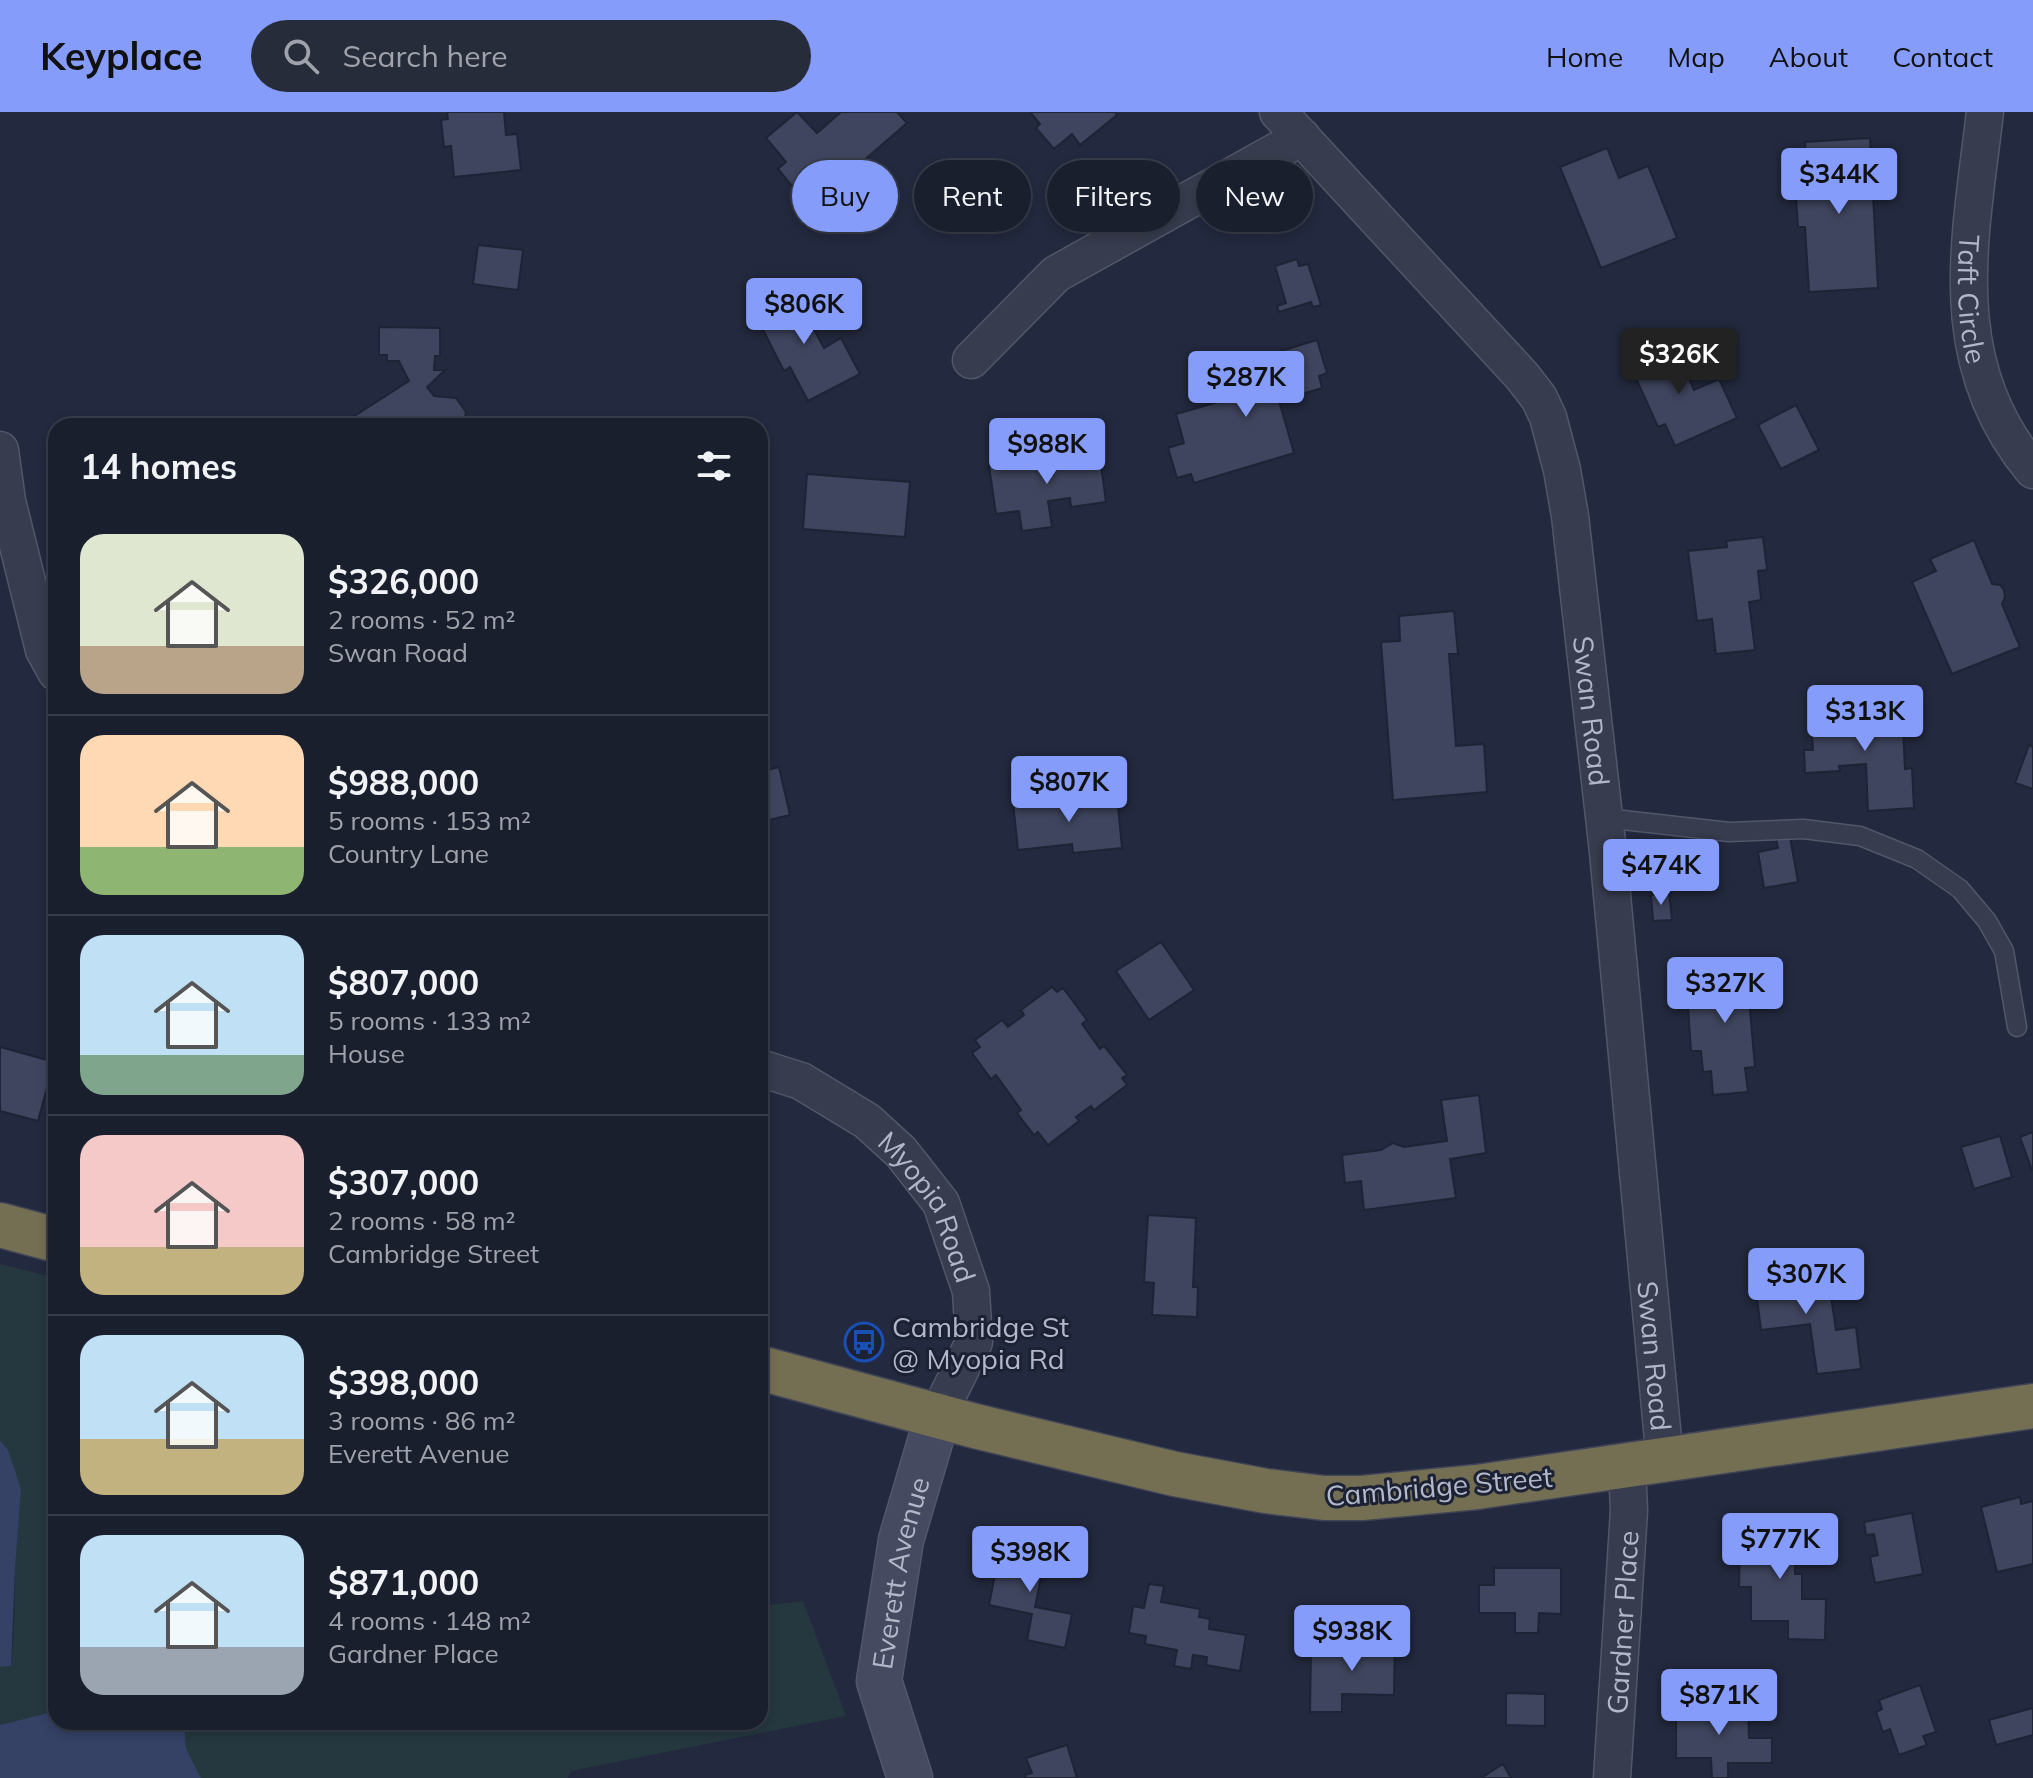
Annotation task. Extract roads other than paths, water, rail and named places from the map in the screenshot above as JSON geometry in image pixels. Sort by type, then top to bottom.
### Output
[{"type":"highway","points":[[0,1225],[48,1238]]},
{"type":"highway","name":"Cambridge Street","points":[[768,1370],[975,1426],[1175,1474],[1324,1498],[1420,1493],[1646,1464],[2033,1406]]},
{"type":"street","name":"Taft Circle","points":[[1985,112],[1970,250],[1969,325],[1977,364],[1998,421],[2033,470]]},
{"type":"street","points":[[971,360],[1056,274],[1290,124]]},
{"type":"street","name":"Swan Road","points":[[1290,124],[1522,376],[1539,398],[1556,442],[1570,516],[1605,818],[1646,1464]]},
{"type":"street","points":[[1,461],[7,501],[48,657]]},
{"type":"street","name":"Myopia Road","points":[[768,1071],[801,1081],[867,1121],[901,1152],[941,1203],[971,1291],[974,1342],[938,1415]]},
{"type":"street","name":"Everett Avenue","points":[[910,1778],[879,1681],[901,1540],[938,1415]]},
{"type":"street","name":"Gardner Place","points":[[1612,1778],[1629,1510],[1646,1464]]},
{"type":"lane","points":[[1605,818],[1729,832],[1803,829],[1860,836],[1917,859],[1960,889],[1987,921],[2004,951],[2017,1027]]},
{"type":"water","points":[[0,1440],[8,1450],[21,1489],[11,1666],[0,1667]]},
{"type":"water","points":[[48,1713],[48,1730],[185,1730],[186,1748],[201,1778],[0,1778],[0,1725]]},
{"type":"place","name":"Cambridge St @ Myopia Rd","points":[[864,1342]]}]
